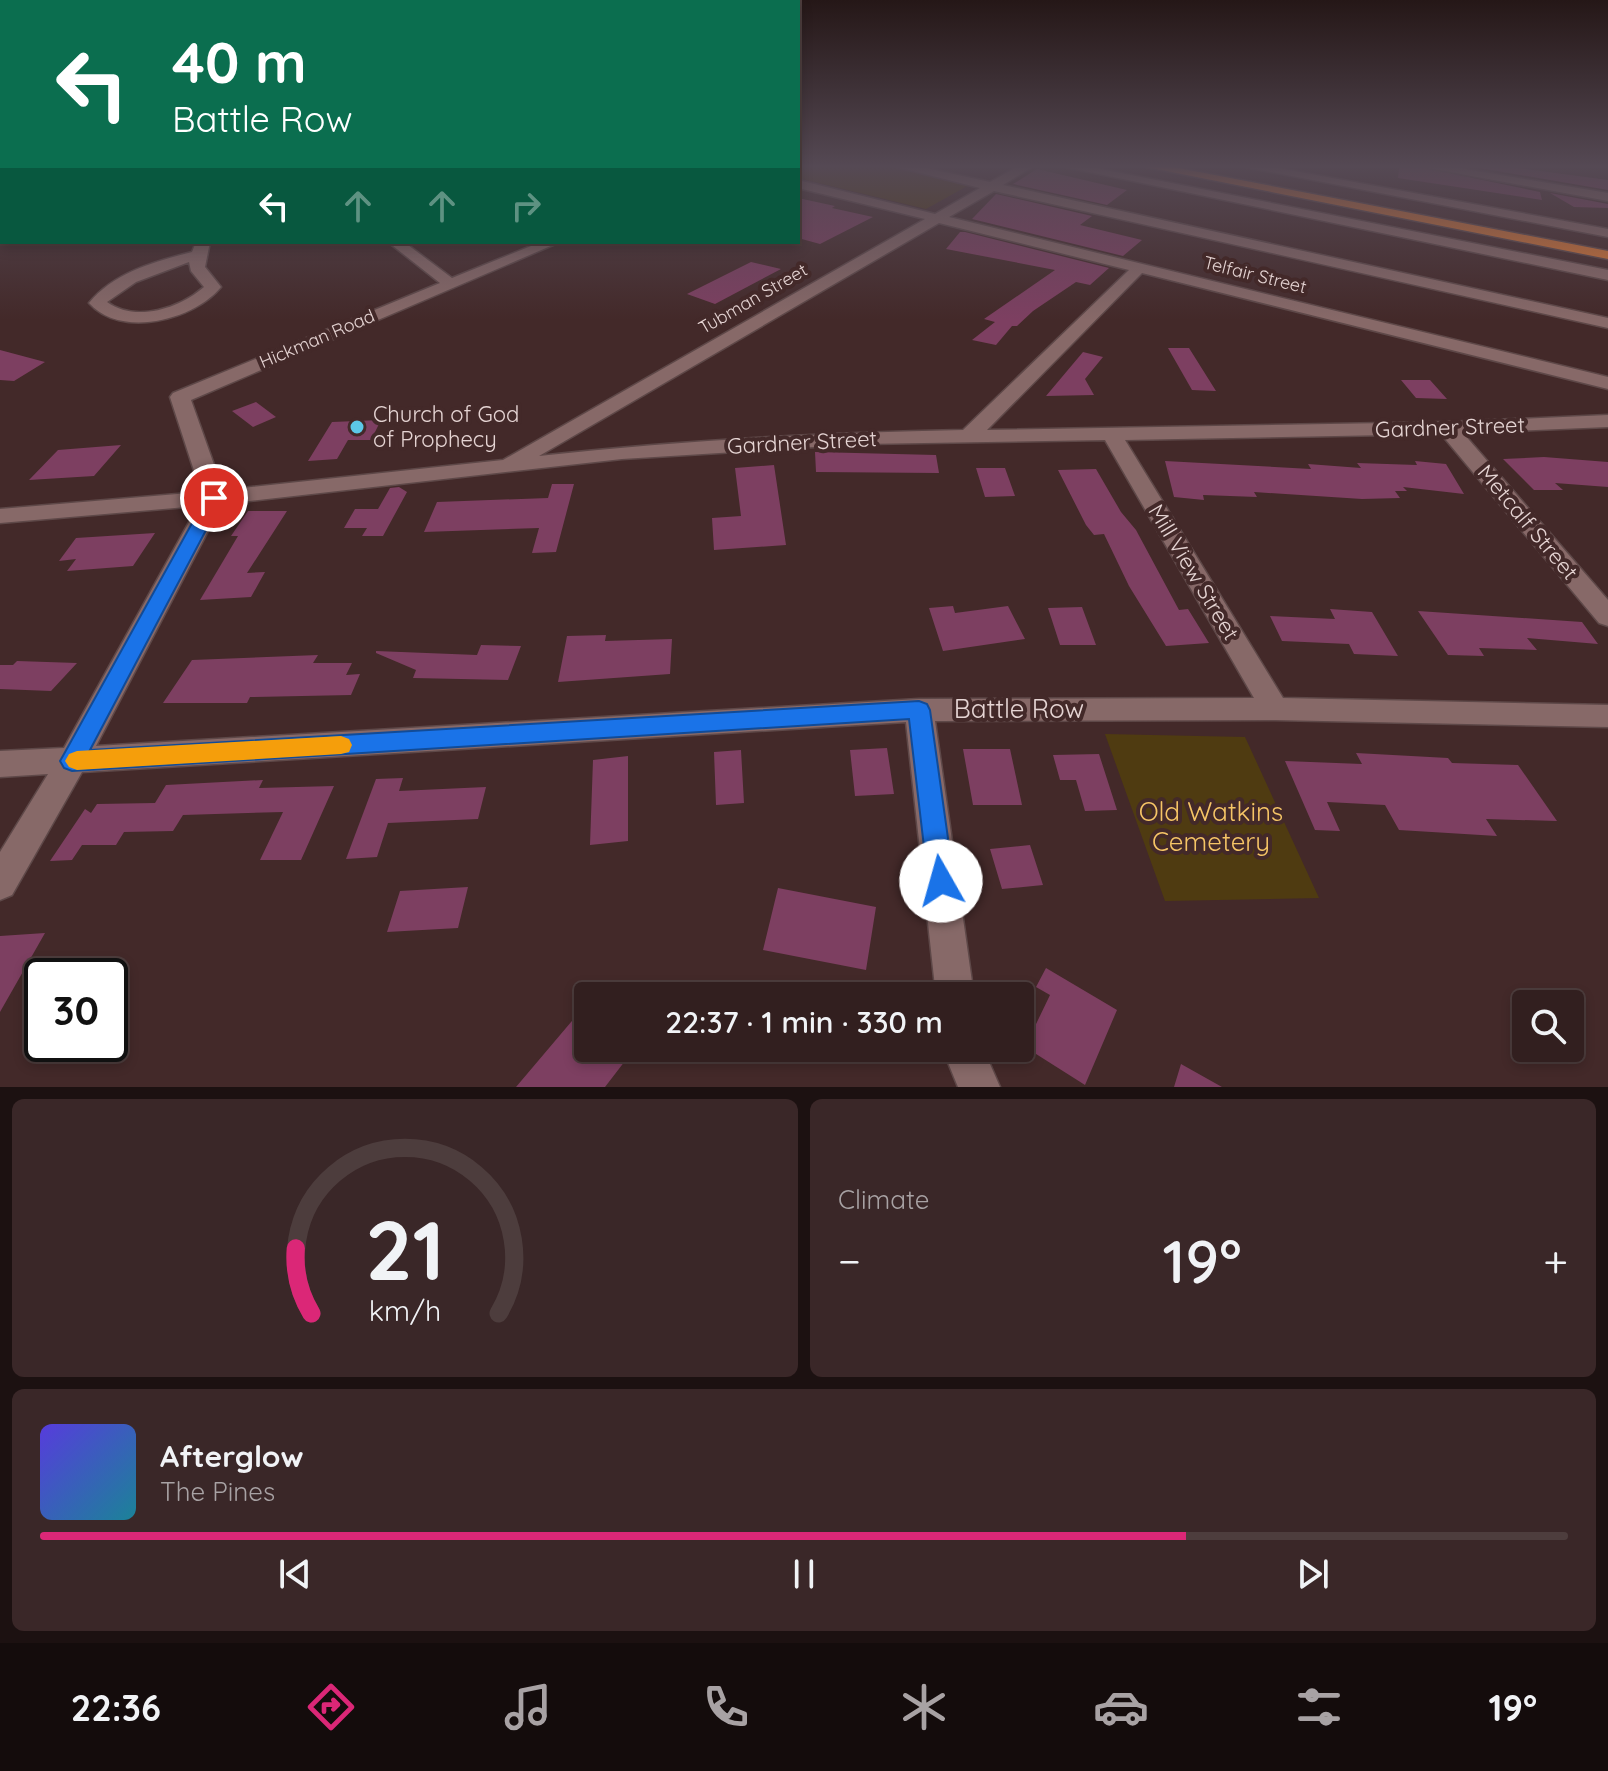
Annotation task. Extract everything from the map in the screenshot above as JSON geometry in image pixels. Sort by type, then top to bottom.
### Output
[{"type":"highway","points":[[1399,218],[1608,265]]},
{"type":"highway","points":[[1415,218],[1608,255]]},
{"type":"highway","points":[[1465,218],[1608,244]]},
{"type":"street","name":"Tubman Street","points":[[502,468],[935,218]]},
{"type":"street","name":"Telfair Street","points":[[939,218],[1608,383]]},
{"type":"street","points":[[1130,218],[1608,323]]},
{"type":"street","points":[[1323,218],[1608,275]]},
{"type":"street","points":[[1525,218],[1608,233]]},
{"type":"street","points":[[398,244],[449,283]]},
{"type":"street","name":"Hickman Road","points":[[214,498],[180,397],[548,244]]},
{"type":"street","points":[[201,249],[196,270],[213,287],[204,297],[157,314],[133,317],[106,312],[97,303],[119,285],[201,249]]},
{"type":"street","points":[[970,435],[1140,267]]},
{"type":"street","name":"Gardner Street","points":[[0,516],[214,498],[622,453],[970,435],[1447,428],[1608,421]]},
{"type":"street","name":"Metcalf Street","points":[[1447,428],[1608,617]]},
{"type":"street","name":"Mill View Street","points":[[1112,435],[1275,709]]},
{"type":"street","points":[[0,884],[72,761],[214,498]]},
{"type":"street","name":"Battle Row","points":[[0,764],[919,710],[1275,709],[1608,716]]},
{"type":"street","points":[[919,710],[953,982]]},
{"type":"street","points":[[968,1062],[979,1087]]},
{"type":"green space","name":"Old Watkins Cemetery","points":[[1105,734],[1245,737],[1319,898],[1165,901]]},
{"type":"building","points":[[800,218],[872,218],[820,244],[800,239]]},
{"type":"building","points":[[1090,218],[1080,225],[1142,240],[1123,256],[972,219]]},
{"type":"building","points":[[960,232],[1109,268],[1090,285],[1076,282],[1033,311],[1017,326],[1012,326],[996,345],[972,340],[995,322],[984,319],[1055,270],[946,249]]},
{"type":"building","points":[[751,262],[781,269],[715,304],[687,294]]},
{"type":"building","points":[[1168,348],[1189,348],[1216,391],[1192,390]]},
{"type":"building","points":[[0,350],[45,362],[14,381],[0,380]]},
{"type":"building","points":[[1083,352],[1103,357],[1085,379],[1094,395],[1046,396]]},
{"type":"building","points":[[1401,380],[1430,380],[1447,399],[1416,398]]},
{"type":"building","points":[[256,402],[276,417],[253,427],[232,411]]},
{"type":"building","points":[[381,420],[371,440],[348,440],[337,459],[308,461],[332,422]]},
{"type":"building","points":[[121,445],[94,476],[29,480],[58,450]]},
{"type":"building","points":[[815,452],[936,455],[939,473],[816,472]]},
{"type":"building","points":[[1544,457],[1608,462],[1608,487],[1555,483],[1563,490],[1534,490],[1503,459]]},
{"type":"building","points":[[1165,461],[1311,469],[1308,464],[1361,468],[1357,463],[1417,465],[1415,461],[1446,464],[1464,494],[1403,487],[1407,491],[1395,491],[1400,498],[1362,499],[1254,492],[1257,497],[1203,495],[1204,500],[1174,497]]},
{"type":"building","points":[[774,465],[786,545],[714,550],[712,518],[741,516],[735,468]]},
{"type":"building","points":[[976,468],[1005,468],[1015,496],[985,497]]},
{"type":"building","points":[[1096,469],[1121,512],[1136,530],[1179,610],[1188,609],[1209,643],[1166,646],[1129,586],[1104,534],[1094,535],[1086,525],[1058,470]]},
{"type":"building","points":[[552,484],[574,484],[556,552],[532,553],[539,528],[424,532],[437,502],[548,498]]},
{"type":"building","points":[[399,487],[407,492],[383,536],[362,536],[367,528],[344,528],[355,509],[378,509],[390,488]]},
{"type":"building","points":[[248,511],[287,511],[247,573],[265,572],[251,597],[200,600],[238,536],[231,536]]},
{"type":"building","points":[[155,533],[133,566],[67,571],[76,559],[59,561],[76,538]]},
{"type":"building","points":[[953,606],[955,613],[1008,606],[1025,639],[943,651],[929,608]]},
{"type":"building","points":[[1082,607],[1096,645],[1060,645],[1048,608]]},
{"type":"building","points":[[1330,609],[1372,612],[1398,656],[1354,654],[1349,644],[1282,641],[1270,616],[1335,619]]},
{"type":"building","points":[[1418,611],[1582,622],[1598,644],[1527,638],[1537,650],[1479,648],[1484,656],[1448,655]]},
{"type":"building","points":[[606,635],[605,641],[672,639],[670,674],[558,682],[567,636]]},
{"type":"building","points":[[481,645],[521,646],[508,680],[413,678],[416,670],[376,653],[477,655]]},
{"type":"building","points":[[318,655],[313,663],[352,663],[346,675],[360,674],[351,695],[250,697],[247,703],[163,703],[192,660]]},
{"type":"building","points":[[17,661],[77,663],[51,691],[0,689],[0,665],[13,665]]},
{"type":"building","points":[[887,748],[894,794],[855,796],[850,750]]},
{"type":"building","points":[[963,749],[1010,749],[1022,805],[973,805]]},
{"type":"building","points":[[741,750],[744,803],[716,805],[714,752]]},
{"type":"building","points":[[1356,753],[1448,758],[1452,763],[1518,765],[1557,821],[1486,819],[1497,836],[1399,830],[1385,805],[1327,802],[1340,831],[1315,830],[1285,761],[1362,764]]},
{"type":"building","points":[[1099,754],[1117,810],[1085,811],[1076,780],[1060,780],[1053,755]]},
{"type":"building","points":[[628,756],[628,841],[590,845],[593,760]]},
{"type":"building","points":[[403,778],[399,791],[486,787],[478,819],[388,823],[377,857],[346,859],[376,779]]},
{"type":"building","points":[[263,780],[259,788],[334,786],[301,860],[260,860],[283,812],[183,815],[173,831],[124,832],[116,845],[82,845],[72,860],[50,861],[85,809],[91,813],[97,804],[155,803],[166,785]]},
{"type":"building","points":[[1030,845],[1043,885],[1002,889],[990,849]]},
{"type":"building","points":[[468,887],[458,928],[387,932],[400,891]]},
{"type":"building","points":[[778,888],[876,907],[866,970],[763,950]]},
{"type":"building","points":[[45,933],[31,958],[24,958],[24,970],[0,1012],[0,936]]},
{"type":"building","points":[[1046,968],[1117,1010],[1085,1085],[1034,1053],[1034,1028],[1050,995],[1036,987]]},
{"type":"building","points":[[574,1019],[574,1062],[624,1062],[605,1087],[516,1087]]},
{"type":"building","points":[[1181,1064],[1222,1087],[1174,1087]]},
{"type":"slow traffic","points":[[77,761],[341,745]]},
{"type":"place","name":"Church of God of Prophecy","points":[[357,427]]},
{"type":"route","points":[[214,498],[72,761],[919,710],[941,881]]}]
